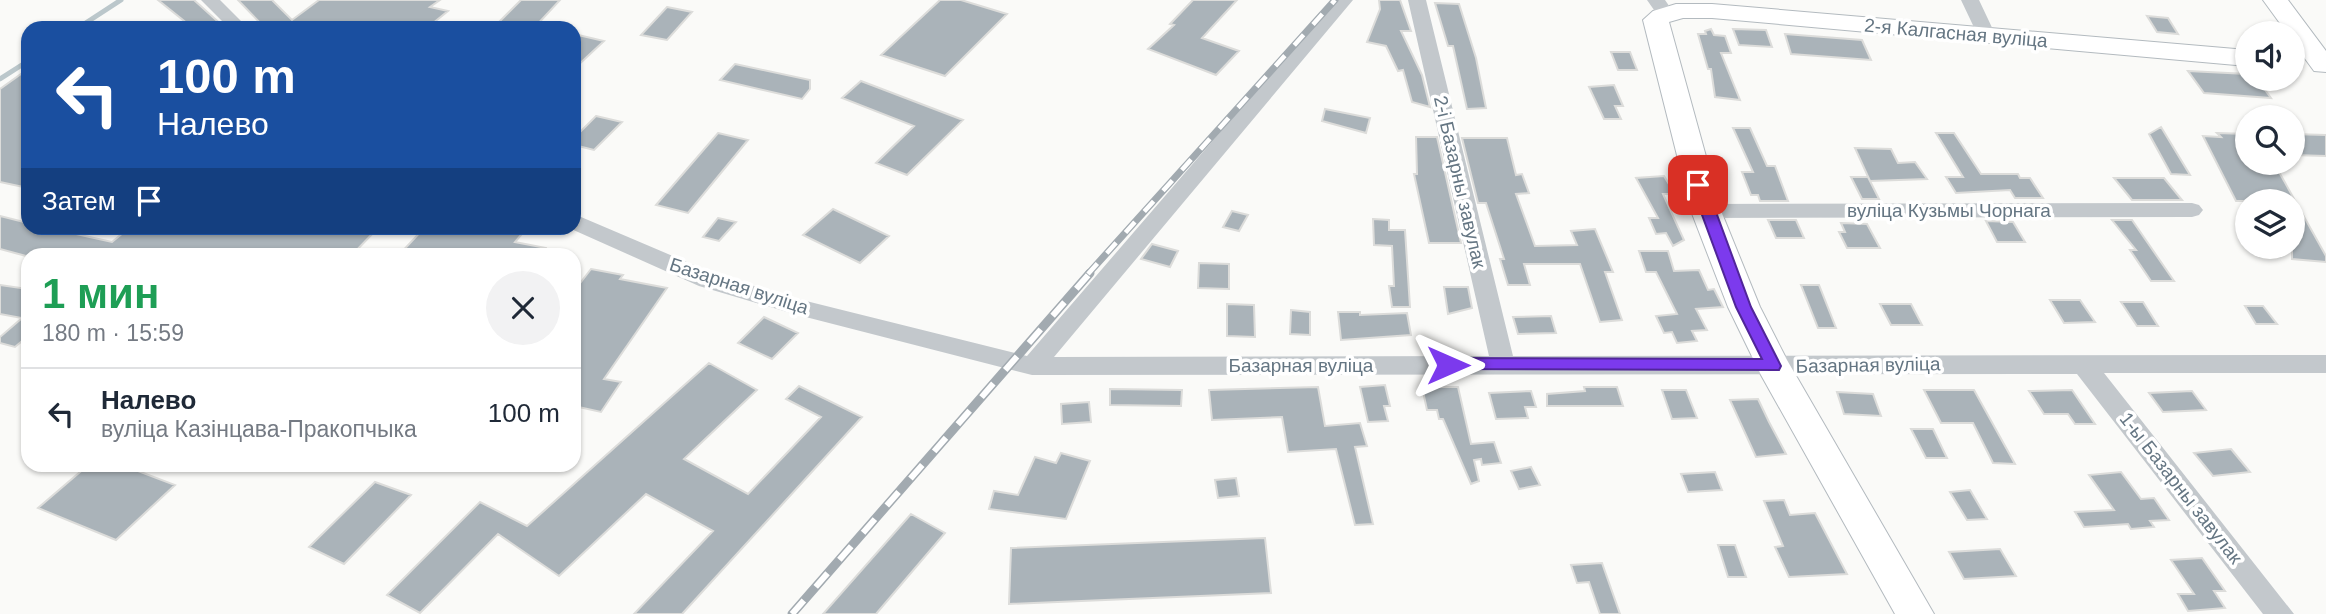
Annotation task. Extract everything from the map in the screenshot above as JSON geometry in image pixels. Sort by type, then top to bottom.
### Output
[{"type":"street","points":[[210,0],[232,21]]},
{"type":"street","points":[[1032,366],[1344,0]]},
{"type":"street","name":"2-і Базарны завулак","points":[[1417,0],[1503,365]]},
{"type":"street","points":[[1970,0],[1987,36]]},
{"type":"street","points":[[2275,0],[2325,65]]},
{"type":"street","points":[[1660,6],[1656,20],[1657,30],[1706,211],[1744,307],[1773,366],[1915,614]]},
{"type":"street","name":"2-я Калгасная вуліца","points":[[1660,6],[2235,57]]},
{"type":"street","points":[[2305,63],[2325,65]]},
{"type":"street","name":"вуліца Кузьмы Чорнага","points":[[1706,211],[2192,210]]},
{"type":"street","name":"Базарная вуліца","points":[[581,224],[707,280],[794,306],[1032,366],[2326,364]]},
{"type":"street","name":"1-ы Базарны завулак","points":[[2082,363],[2280,614]]},
{"type":"building","points":[[158,0],[194,0],[217,21],[184,21]]},
{"type":"building","points":[[238,0],[272,0],[292,20],[319,0],[440,0],[430,7],[448,11],[436,21],[258,21]]},
{"type":"building","points":[[521,0],[560,0],[540,21],[500,21]]},
{"type":"building","points":[[940,0],[961,0],[1007,14],[945,76],[881,55]]},
{"type":"building","points":[[1193,0],[1237,0],[1202,38],[1239,51],[1216,75],[1148,49],[1174,25],[1170,24]]},
{"type":"building","points":[[1379,0],[1400,0],[1411,31],[1401,31],[1422,75],[1430,107],[1412,102],[1403,70],[1398,71],[1386,46],[1367,42],[1380,9]]},
{"type":"building","points":[[1435,3],[1459,4],[1476,58],[1486,108],[1467,109],[1453,46],[1448,46]]},
{"type":"building","points":[[667,7],[692,12],[667,40],[641,35]]},
{"type":"building","points":[[2147,16],[2168,18],[2178,34],[2157,32]]},
{"type":"building","points":[[1711,29],[1714,35],[1725,36],[1731,53],[1721,53],[1740,100],[1715,97],[1711,69],[1708,69],[1698,34],[1706,34],[1705,31]]},
{"type":"building","points":[[1733,29],[1766,30],[1772,47],[1739,45]]},
{"type":"building","points":[[1785,34],[1862,40],[1871,60],[1791,54]]},
{"type":"building","points":[[581,36],[604,41],[581,62]]},
{"type":"building","points":[[1611,52],[1630,52],[1637,70],[1618,70]]},
{"type":"building","points":[[735,64],[810,80],[810,89],[802,99],[720,80]]},
{"type":"building","points":[[2188,71],[2235,73],[2235,91],[2266,91],[2271,98],[2204,93]]},
{"type":"building","points":[[21,74],[21,186],[0,182],[0,89]]},
{"type":"building","points":[[861,81],[963,120],[907,175],[876,163],[914,126],[842,98]]},
{"type":"building","points":[[1614,85],[1623,106],[1615,106],[1621,119],[1604,119],[1589,87]]},
{"type":"building","points":[[1325,109],[1370,118],[1366,133],[1322,121]]},
{"type":"building","points":[[596,116],[622,122],[594,150],[581,147],[581,131]]},
{"type":"building","points":[[2161,127],[2190,175],[2171,174],[2149,134]]},
{"type":"building","points":[[1733,128],[1750,128],[1767,166],[1775,166],[1788,201],[1760,201],[1758,195],[1751,195],[1742,172],[1753,172]]},
{"type":"building","points":[[718,133],[748,140],[688,213],[656,205]]},
{"type":"building","points":[[1936,133],[1954,133],[1981,174],[2018,174],[2020,178],[2030,178],[2043,198],[2015,198],[2010,190],[1956,193],[1946,177],[1963,177]]},
{"type":"building","points":[[2217,133],[2235,134],[2235,175],[2281,175],[2289,189],[2235,189],[2235,199],[2203,136],[2221,137]]},
{"type":"building","points":[[2305,134],[2326,135],[2326,156],[2305,155]]},
{"type":"building","points":[[1416,137],[1437,137],[1461,243],[1429,243],[1414,174],[1417,174]]},
{"type":"building","points":[[1462,138],[1507,138],[1516,175],[1522,174],[1529,193],[1516,194],[1535,246],[1577,245],[1571,231],[1595,229],[1613,272],[1605,272],[1622,320],[1600,322],[1580,264],[1524,264],[1530,285],[1508,285],[1500,259],[1504,259],[1486,203],[1478,203]]},
{"type":"building","points":[[1855,148],[1891,149],[1898,163],[1915,162],[1927,179],[1870,181]]},
{"type":"building","points":[[1664,176],[1675,194],[1663,194],[1684,240],[1673,246],[1666,233],[1656,234],[1649,218],[1658,218],[1636,178]]},
{"type":"building","points":[[1851,177],[1868,177],[1879,199],[1862,199]]},
{"type":"building","points":[[2114,178],[2164,178],[2182,200],[2132,200]]},
{"type":"building","points":[[833,209],[889,236],[860,263],[803,235]]},
{"type":"building","points":[[1232,211],[1248,215],[1239,231],[1223,227]]},
{"type":"building","points":[[0,216],[21,221],[21,235],[80,235],[112,242],[120,235],[371,235],[359,248],[21,248],[21,255],[0,249]]},
{"type":"building","points":[[718,218],[736,222],[719,241],[703,237]]},
{"type":"building","points":[[2305,218],[2326,256],[2326,262],[2292,259],[2305,259]]},
{"type":"building","points":[[1373,219],[1389,220],[1389,230],[1405,230],[1410,307],[1392,307],[1389,286],[1394,286],[1392,246],[1374,245]]},
{"type":"building","points":[[1768,220],[1796,220],[1804,238],[1776,238]]},
{"type":"building","points":[[2112,220],[2132,220],[2174,281],[2151,281],[2130,250],[2136,250]]},
{"type":"building","points":[[1986,221],[2013,222],[2025,242],[1997,242]]},
{"type":"building","points":[[1841,223],[1867,224],[1880,248],[1847,248],[1839,232],[1845,232]]},
{"type":"building","points":[[418,235],[521,235],[515,242],[546,248],[405,248]]},
{"type":"building","points":[[1152,244],[1178,251],[1170,267],[1141,259]]},
{"type":"building","points":[[1639,251],[1668,251],[1674,271],[1699,270],[1708,290],[1714,289],[1723,307],[1696,309],[1707,330],[1692,331],[1697,341],[1677,343],[1672,332],[1664,333],[1656,316],[1677,314],[1656,272],[1646,272]]},
{"type":"building","points":[[1199,263],[1229,264],[1229,289],[1198,288]]},
{"type":"building","points":[[591,269],[623,275],[620,279],[667,288],[604,379],[621,382],[601,412],[581,408],[581,282]]},
{"type":"building","points":[[0,285],[21,288],[21,318],[0,314]]},
{"type":"building","points":[[1801,285],[1819,285],[1836,328],[1818,328]]},
{"type":"building","points":[[1444,287],[1468,287],[1472,308],[1448,314]]},
{"type":"building","points":[[2050,300],[2080,300],[2095,322],[2064,323]]},
{"type":"building","points":[[2121,302],[2143,302],[2158,326],[2137,326]]},
{"type":"building","points":[[1227,304],[1254,305],[1255,337],[1227,336]]},
{"type":"building","points":[[1880,304],[1911,304],[1922,325],[1891,325]]},
{"type":"building","points":[[2245,306],[2263,306],[2277,324],[2256,324]]},
{"type":"building","points":[[1291,310],[1310,312],[1310,335],[1290,334]]},
{"type":"building","points":[[1338,312],[1360,312],[1360,315],[1407,313],[1411,335],[1341,340]]},
{"type":"building","points":[[1551,316],[1556,333],[1518,334],[1513,317]]},
{"type":"building","points":[[764,317],[798,333],[772,359],[738,343]]},
{"type":"building","points":[[21,319],[21,342],[15,347],[0,343],[0,337]]},
{"type":"building","points":[[709,363],[757,390],[684,459],[748,494],[821,417],[786,399],[799,386],[862,417],[682,614],[634,614],[713,531],[646,494],[559,576],[498,534],[420,613],[387,595],[480,502],[527,526]]},
{"type":"building","points":[[1385,385],[1390,406],[1384,406],[1388,421],[1368,422],[1360,387]]},
{"type":"building","points":[[1318,387],[1325,426],[1360,423],[1367,446],[1355,447],[1373,524],[1355,525],[1336,449],[1288,452],[1282,417],[1212,420],[1209,390]]},
{"type":"building","points":[[1422,387],[1458,387],[1471,444],[1494,442],[1501,463],[1482,465],[1481,459],[1474,460],[1479,481],[1471,484],[1443,419],[1439,419],[1437,410],[1427,410]]},
{"type":"building","points":[[1584,387],[1617,387],[1623,406],[1547,406],[1547,394],[1585,391]]},
{"type":"building","points":[[1110,389],[1182,390],[1181,406],[1110,405]]},
{"type":"building","points":[[1662,390],[1686,390],[1697,418],[1672,419]]},
{"type":"building","points":[[1924,390],[1974,390],[2015,464],[1993,463],[1973,423],[1941,423]]},
{"type":"building","points":[[2072,390],[2095,424],[2075,424],[2068,414],[2044,414],[2029,391]]},
{"type":"building","points":[[1531,391],[1536,407],[1525,407],[1528,418],[1496,419],[1489,393]]},
{"type":"building","points":[[2192,391],[2206,410],[2163,412],[2149,393]]},
{"type":"building","points":[[1837,392],[1873,394],[1881,416],[1844,414]]},
{"type":"building","points":[[1758,399],[1786,454],[1756,457],[1730,400]]},
{"type":"building","points":[[1089,402],[1091,422],[1062,424],[1061,404]]},
{"type":"building","points":[[1911,429],[1933,429],[1947,458],[1926,458]]},
{"type":"building","points":[[2231,449],[2250,472],[2213,476],[2194,453]]},
{"type":"building","points":[[1061,453],[1090,461],[1066,519],[989,509],[994,491],[1018,495],[1035,457],[1056,463]]},
{"type":"building","points":[[1531,467],[1540,485],[1519,489],[1511,471]]},
{"type":"building","points":[[80,472],[141,472],[175,485],[116,540],[38,508]]},
{"type":"building","points":[[1715,472],[1722,490],[1688,492],[1681,474]]},
{"type":"building","points":[[2121,472],[2141,499],[2154,498],[2169,520],[2150,521],[2154,527],[2131,529],[2128,524],[2084,527],[2075,512],[2114,510],[2089,475]]},
{"type":"building","points":[[1236,478],[1239,496],[1218,498],[1215,480]]},
{"type":"building","points":[[375,482],[411,495],[344,564],[309,547]]},
{"type":"building","points":[[1970,490],[1987,519],[1967,520],[1950,492]]},
{"type":"building","points":[[1784,500],[1790,515],[1815,513],[1847,574],[1789,577],[1775,547],[1783,546],[1764,501]]},
{"type":"building","points":[[911,514],[945,533],[876,614],[823,614]]},
{"type":"building","points":[[1265,538],[1271,593],[1009,604],[1011,548]]},
{"type":"building","points":[[1718,545],[1735,545],[1746,577],[1728,577]]},
{"type":"building","points":[[2000,549],[2016,576],[1964,579],[1949,552]]},
{"type":"building","points":[[2202,558],[2225,591],[2214,591],[2225,608],[2188,611],[2178,594],[2194,594],[2171,560]]},
{"type":"building","points":[[1602,563],[1620,614],[1600,614],[1589,582],[1577,583],[1571,565]]},
{"type":"waterway","points":[[89,21],[121,0]]},
{"type":"waterway","points":[[0,79],[21,66]]},
{"type":"railway","points":[[1088,274],[1335,0]]},
{"type":"railway","points":[[792,614],[1090,273]]},
{"type":"route","points":[[1448,365],[1773,366],[1744,307],[1698,185]]}]
